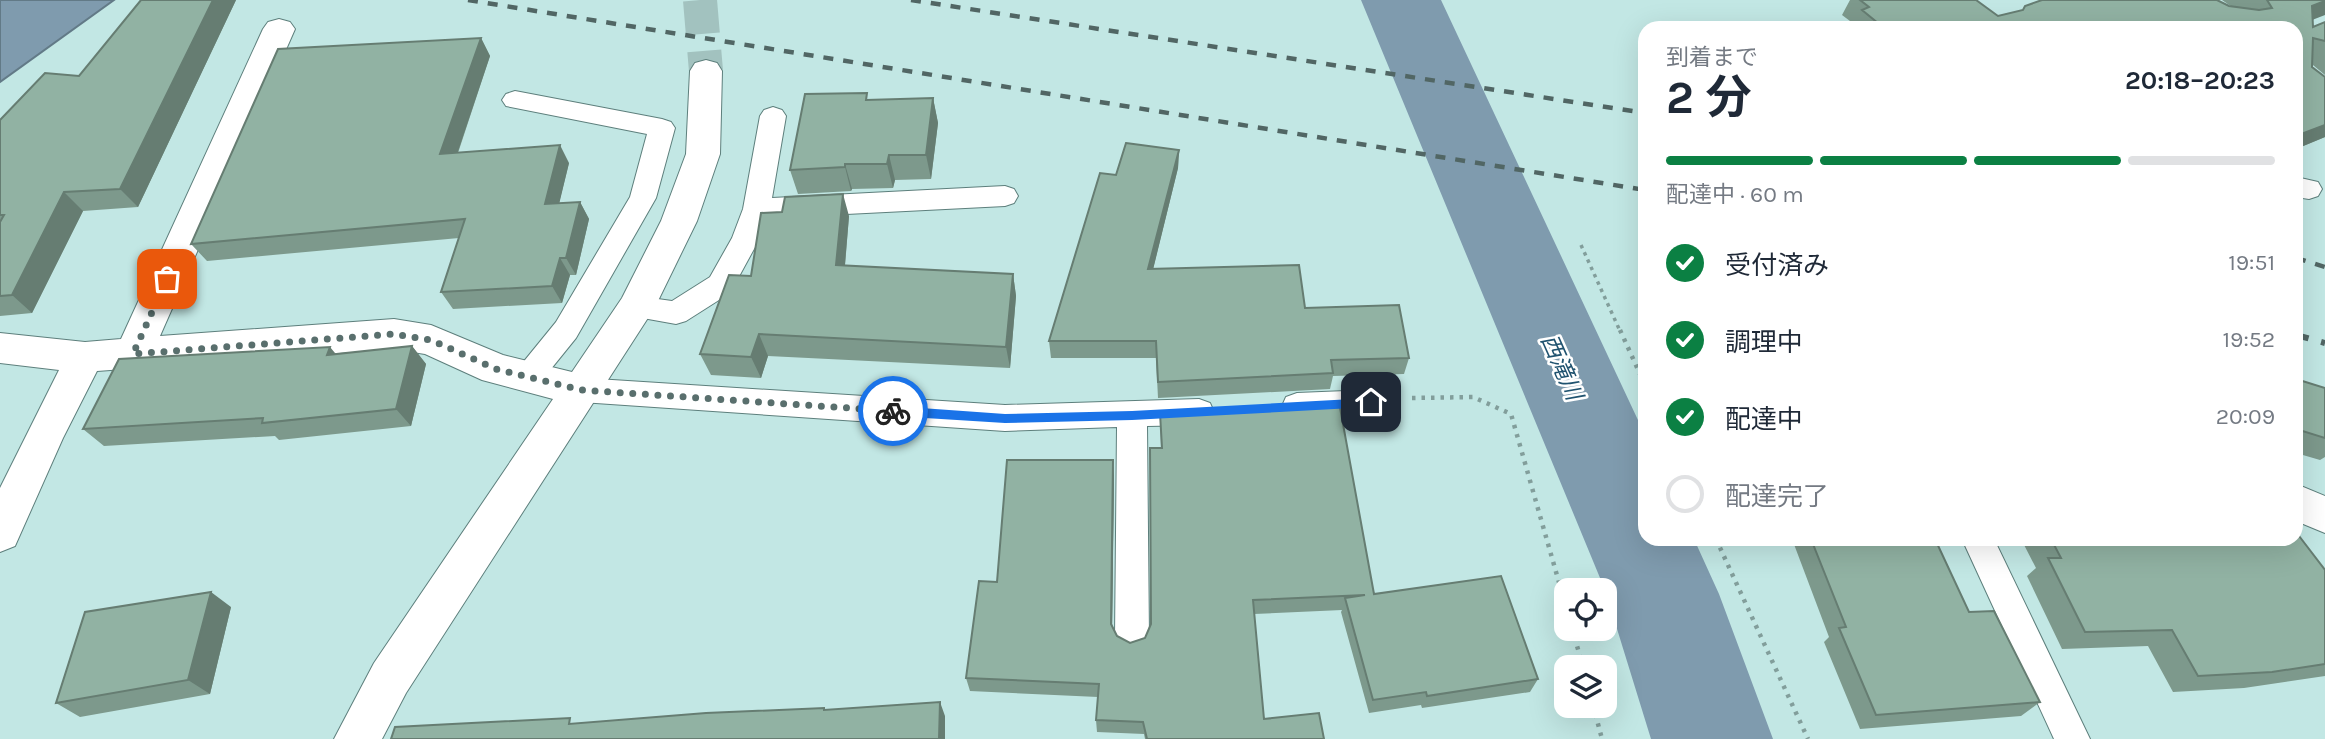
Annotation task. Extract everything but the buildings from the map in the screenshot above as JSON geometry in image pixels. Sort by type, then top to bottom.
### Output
[{"type":"street","points":[[133,354],[279,29]]},
{"type":"street","points":[[358,739],[390,678],[636,307],[679,221],[703,154],[706,71]]},
{"type":"street","points":[[0,348],[85,357],[394,334],[431,340],[496,369],[581,390]]},
{"type":"street","points":[[0,533],[44,436],[85,357]]},
{"type":"street","points":[[2303,505],[2325,515]]},
{"type":"lane","points":[[515,100],[662,128],[643,198],[566,330],[527,376]]},
{"type":"lane","points":[[636,307],[676,313],[720,285],[746,238],[757,209],[773,116]]},
{"type":"lane","points":[[757,209],[1005,196]]},
{"type":"lane","points":[[581,390],[1005,418],[1225,410]]},
{"type":"lane","points":[[1265,408],[1371,402]]},
{"type":"lane","points":[[1132,415],[1132,638]]},
{"type":"lane","points":[[1981,546],[2072,739]]},
{"type":"path","points":[[1581,245],[1638,370]]},
{"type":"path","points":[[1371,402],[1432,396],[1473,397],[1511,414],[1558,578]]},
{"type":"path","points":[[1719,546],[1808,739]]},
{"type":"path","points":[[1596,718],[1602,739]]},
{"type":"water","points":[[0,0],[114,0],[0,82]]},
{"type":"waterway","name":"西滝川","points":[[1401,0],[1638,539]]},
{"type":"waterway","name":"西滝川","points":[[1641,546],[1662,594],[1712,739]]},
{"type":"tunnel","points":[[700,0],[706,71]]},
{"type":"railway","points":[[468,0],[1638,189]]},
{"type":"railway","points":[[911,0],[1638,112]]},
{"type":"railway","points":[[2303,260],[2325,267]]},
{"type":"railway","points":[[2303,337],[2325,343]]},
{"type":"way so far","points":[[167,279],[133,354],[394,334],[431,340],[496,369],[581,390],[893,411]]},
{"type":"route","points":[[893,411],[1005,418],[1132,415],[1371,402]]}]
